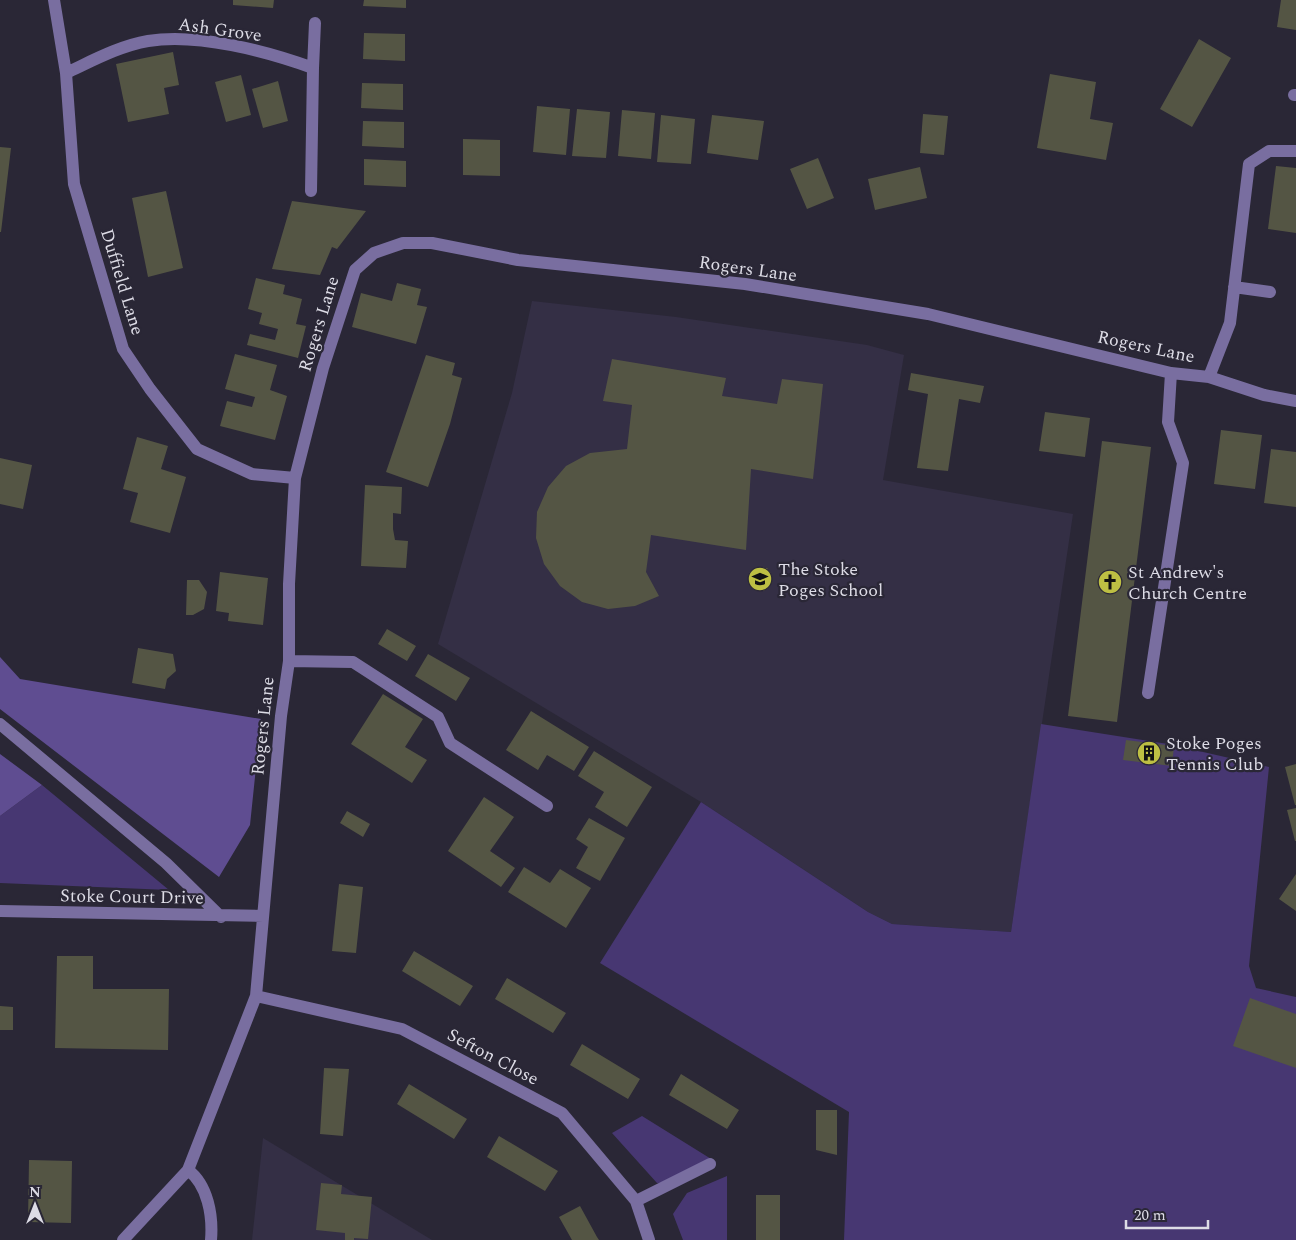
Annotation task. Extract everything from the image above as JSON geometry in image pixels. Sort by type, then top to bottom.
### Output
[{"type":"street","name":"Duffield Lane","points":[[54,0],[66,73],[74,184],[123,349],[170,418],[197,449],[252,474],[295,478]]},
{"type":"street","points":[[310,191],[315,23]]},
{"type":"street","name":"Ash Grove","points":[[66,73],[117,50],[147,42],[179,38],[257,52],[313,68]]},
{"type":"street","points":[[1209,377],[1230,323],[1249,164],[1269,151],[1296,151]]},
{"type":"street","name":"Rogers Lane","points":[[188,1170],[256,996],[281,716],[289,661],[289,584],[295,478],[323,368],[355,270],[374,253],[403,243],[432,243],[518,260],[745,284],[928,314],[1171,373],[1209,377],[1264,395],[1296,401]]},
{"type":"street","points":[[1234,287],[1270,292]]},
{"type":"street","points":[[1148,693],[1183,463],[1168,422],[1171,373]]},
{"type":"street","points":[[289,661],[353,662],[438,717],[450,743],[547,806]]},
{"type":"street","points":[[0,724],[166,863],[221,917]]},
{"type":"street","name":"Stoke Court Drive","points":[[0,911],[221,917],[263,916]]},
{"type":"street","name":"Sefton Close","points":[[256,996],[402,1029],[562,1113],[636,1201],[649,1240]]},
{"type":"street","points":[[636,1201],[710,1164]]},
{"type":"street","points":[[123,1240],[188,1170],[199,1178],[213,1220],[211,1240]]},
{"type":"shaded area","name":"The Stoke Poges School","points":[[532,301],[676,317],[867,345],[904,355],[883,480],[1073,514],[1011,932],[892,924],[868,912],[701,802],[438,644],[512,393]]},
{"type":"shaded area","points":[[0,657],[20,679],[261,719],[250,825],[219,877],[0,709]]},
{"type":"shaded area","points":[[1041,724],[1168,744],[1269,767],[1249,966],[1256,988],[1296,997],[1296,1240],[844,1240],[849,1112],[600,963],[701,802],[868,912],[892,924],[1011,932]]},
{"type":"shaded area","points":[[0,754],[42,785],[0,816]]},
{"type":"shaded area","points":[[42,785],[169,890],[0,883],[0,816]]},
{"type":"shaded area","points":[[642,1116],[716,1162],[680,1182],[657,1183],[612,1133]]},
{"type":"shaded area","points":[[263,1138],[432,1240],[252,1240]]},
{"type":"shaded area","points":[[727,1176],[727,1240],[683,1240],[673,1214],[687,1193]]},
{"type":"building","points":[[233,0],[274,0],[273,8],[233,5]]},
{"type":"building","points":[[364,0],[406,0],[406,8],[363,6]]},
{"type":"building","points":[[1281,0],[1296,0],[1296,30],[1277,27]]},
{"type":"building","points":[[364,33],[405,34],[405,61],[363,59]]},
{"type":"building","points":[[1199,39],[1231,58],[1192,127],[1160,109]]},
{"type":"building","points":[[173,52],[179,85],[164,88],[169,114],[128,122],[116,64]]},
{"type":"building","points":[[1050,74],[1096,82],[1090,119],[1113,123],[1106,160],[1037,148]]},
{"type":"building","points":[[241,75],[251,115],[226,122],[215,82]]},
{"type":"building","points":[[278,81],[288,121],[263,128],[252,89]]},
{"type":"building","points":[[362,83],[403,84],[403,110],[361,108]]},
{"type":"building","points":[[537,106],[570,109],[566,155],[533,152]]},
{"type":"building","points":[[577,109],[610,112],[606,158],[572,156]]},
{"type":"building","points":[[622,110],[655,113],[651,159],[618,156]]},
{"type":"building","points":[[923,114],[948,116],[944,155],[920,153]]},
{"type":"building","points":[[661,115],[695,119],[691,164],[657,162]]},
{"type":"building","points":[[712,115],[764,121],[758,160],[707,153]]},
{"type":"building","points":[[363,121],[404,122],[404,148],[362,146]]},
{"type":"building","points":[[463,139],[500,140],[500,176],[463,175]]},
{"type":"building","points":[[0,147],[11,148],[1,232],[0,232]]},
{"type":"building","points":[[818,158],[834,198],[807,209],[790,169]]},
{"type":"building","points":[[364,159],[406,161],[406,187],[364,185]]},
{"type":"building","points":[[1276,166],[1296,168],[1296,233],[1268,229]]},
{"type":"building","points":[[920,167],[927,198],[875,210],[868,179]]},
{"type":"building","points":[[166,191],[183,268],[148,277],[132,198]]},
{"type":"building","points":[[292,201],[366,211],[337,249],[332,247],[320,275],[272,269]]},
{"type":"building","points":[[256,278],[285,285],[283,294],[302,299],[296,324],[306,326],[298,358],[247,345],[250,334],[275,340],[278,329],[259,324],[262,313],[248,309]]},
{"type":"building","points":[[397,283],[421,289],[417,305],[427,307],[416,344],[352,327],[361,293],[392,301]]},
{"type":"building","points":[[235,354],[277,365],[270,390],[287,396],[275,440],[220,426],[227,401],[252,407],[255,397],[225,389]]},
{"type":"building","points":[[426,355],[455,363],[452,375],[462,378],[450,424],[428,487],[386,472]]},
{"type":"building","points":[[612,359],[726,378],[722,396],[777,404],[782,379],[823,384],[813,479],[751,469],[746,550],[651,535],[646,572],[659,596],[635,606],[608,609],[582,602],[560,586],[544,564],[536,538],[537,512],[548,487],[566,466],[590,453],[627,449],[632,405],[603,401]]},
{"type":"building","points":[[911,373],[984,386],[980,403],[959,399],[948,471],[917,468],[928,394],[908,390]]},
{"type":"building","points":[[1045,412],[1090,418],[1085,457],[1039,451]]},
{"type":"building","points":[[1221,430],[1262,435],[1255,489],[1214,484]]},
{"type":"building","points":[[137,437],[168,446],[161,469],[186,477],[170,533],[130,522],[138,493],[123,489]]},
{"type":"building","name":"St Andrew's Church Centre","points":[[1102,441],[1151,447],[1117,722],[1068,716]]},
{"type":"building","points":[[1271,449],[1296,452],[1296,507],[1264,503]]},
{"type":"building","points":[[0,458],[32,465],[23,509],[0,504]]},
{"type":"building","points":[[365,485],[402,487],[401,514],[393,513],[393,529],[395,540],[408,541],[406,568],[361,566]]},
{"type":"building","points":[[220,572],[268,578],[263,625],[228,621],[229,613],[216,611]]},
{"type":"building","points":[[187,580],[199,580],[207,592],[204,609],[193,615],[186,615]]},
{"type":"building","points":[[387,629],[416,646],[407,661],[378,644]]},
{"type":"building","points":[[138,648],[173,654],[176,671],[167,679],[165,689],[132,683]]},
{"type":"building","points":[[428,654],[470,678],[456,701],[415,676]]},
{"type":"building","points":[[383,694],[423,719],[405,747],[427,760],[412,783],[351,744]]},
{"type":"building","points":[[531,711],[589,747],[574,771],[547,755],[538,770],[506,750]]},
{"type":"building","name":"Stoke Poges Tennis Club","points":[[1126,740],[1174,746],[1172,766],[1123,760]]},
{"type":"building","points":[[594,751],[652,787],[627,827],[595,807],[604,792],[578,776]]},
{"type":"building","points":[[1296,764],[1296,805],[1295,805],[1285,767]]},
{"type":"building","points":[[484,797],[514,817],[490,851],[515,868],[501,887],[448,851]]},
{"type":"building","points":[[1296,808],[1296,841],[1295,841],[1287,810]]},
{"type":"building","points":[[347,811],[370,824],[363,837],[340,823]]},
{"type":"building","points":[[589,818],[625,838],[600,881],[576,868],[588,847],[576,839]]},
{"type":"building","points":[[524,867],[550,883],[560,869],[591,888],[566,928],[508,892]]},
{"type":"building","points":[[1296,874],[1296,911],[1279,899]]},
{"type":"building","points":[[339,884],[363,887],[356,953],[332,951]]},
{"type":"building","points":[[414,951],[473,986],[460,1006],[402,971]]},
{"type":"building","points":[[57,956],[93,956],[93,989],[169,989],[168,1050],[55,1048]]},
{"type":"building","points":[[507,978],[566,1013],[553,1033],[495,999]]},
{"type":"building","points":[[1250,998],[1296,1014],[1296,1068],[1233,1046]]},
{"type":"building","points":[[0,1006],[13,1007],[13,1030],[0,1030]]},
{"type":"building","points":[[582,1044],[640,1079],[628,1099],[570,1065]]},
{"type":"building","points":[[324,1068],[349,1069],[343,1136],[320,1134]]},
{"type":"building","points":[[681,1074],[739,1110],[727,1129],[669,1095]]},
{"type":"building","points":[[409,1084],[467,1119],[454,1139],[397,1104]]},
{"type":"building","points":[[816,1110],[837,1110],[837,1155],[816,1150]]},
{"type":"building","points":[[499,1136],[558,1171],[545,1191],[487,1157]]},
{"type":"building","points":[[29,1160],[72,1161],[71,1223],[28,1222]]},
{"type":"building","points":[[321,1183],[342,1185],[341,1194],[372,1197],[368,1239],[354,1238],[354,1240],[345,1240],[345,1233],[316,1230]]},
{"type":"building","points":[[756,1195],[780,1195],[780,1240],[756,1240]]},
{"type":"building","points":[[580,1206],[599,1240],[572,1240],[559,1217]]},
{"type":"place","name":"The Stoke Poges School","points":[[760,579]]},
{"type":"place","name":"St Andrew's Church Centre","points":[[1110,582]]},
{"type":"place","name":"Stoke Poges Tennis Club","points":[[1149,753]]}]
